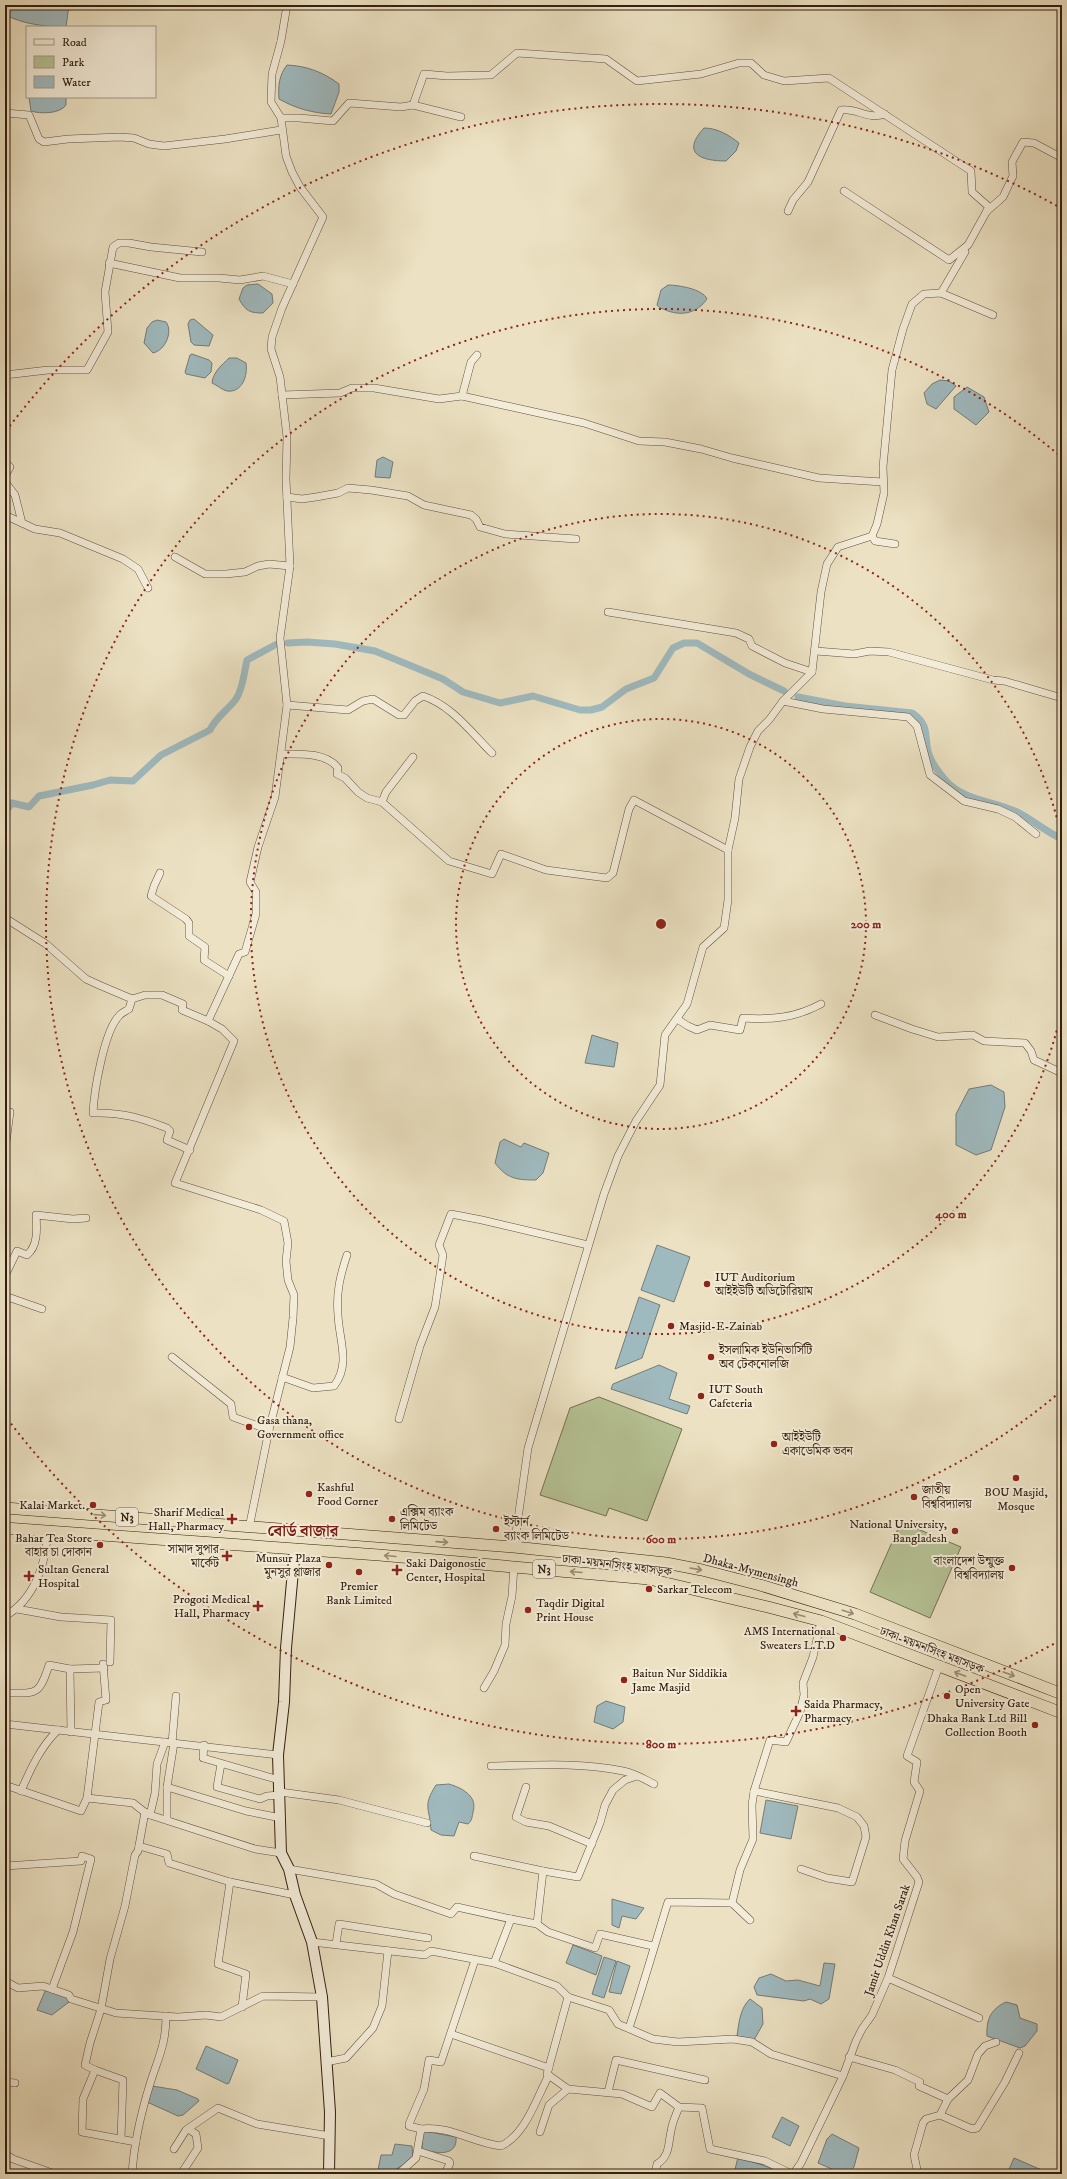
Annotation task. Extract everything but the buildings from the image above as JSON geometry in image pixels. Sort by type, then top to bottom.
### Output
[{"type":"highway","name":"N3","points":[[5,1508],[249,1528]]},
{"type":"highway","name":"ঢাকা-ময়মনসিংহ মহাসড়ক","points":[[5,1528],[514,1566],[649,1579],[761,1605],[821,1622],[1062,1714]]},
{"type":"highway","name":"Dhaka-Mymensingh","points":[[249,1528],[514,1547],[666,1563],[702,1570],[760,1585],[854,1614],[1062,1694]]},
{"type":"main road","points":[[295,1549],[286,1648],[284,1702],[278,1754],[281,1853],[289,1869],[295,1894],[312,1942],[322,1997],[330,2112],[329,2174]]},
{"type":"street","points":[[208,1021],[239,954],[245,952],[256,914],[256,892],[250,882],[258,847],[275,797],[287,705],[280,638],[290,566],[286,479],[287,437],[280,377],[271,349],[272,337],[293,284],[323,217],[292,172],[281,130],[280,118],[271,102],[272,74],[281,41],[287,5]]},
{"type":"street","points":[[413,105],[424,74],[447,76],[491,75],[517,53],[606,59],[638,80],[701,74],[739,63],[751,63],[764,75],[784,81],[829,78],[970,170],[972,192],[989,207],[968,245],[949,260],[844,191]]},
{"type":"street","points":[[280,118],[333,121],[349,103],[400,107],[413,105],[461,117]]},
{"type":"street","points":[[788,211],[793,200],[808,182],[841,110],[849,109],[875,117],[885,114]]},
{"type":"street","points":[[5,113],[29,115],[39,140],[44,142],[68,138],[120,137],[134,138],[148,144],[164,146],[225,139],[281,130]]},
{"type":"street","points":[[941,293],[988,209],[1003,197],[1013,176],[1012,162],[1023,142],[1034,143],[1062,158]]},
{"type":"street","points":[[5,376],[48,370],[87,370],[108,332],[105,292],[113,247],[119,243],[129,242],[157,248],[202,252]]},
{"type":"street","points":[[109,263],[180,278],[218,278],[240,280],[263,276],[293,284]]},
{"type":"street","points":[[514,1547],[528,1448],[588,1245],[618,1156],[636,1121],[660,1084],[665,1036],[687,1004],[703,947],[724,928],[728,900],[728,850],[735,818],[738,779],[750,747],[758,731],[769,720],[783,701],[812,672],[816,651],[820,599],[827,564],[838,547],[872,536],[878,524],[884,493],[887,416],[892,370],[903,329],[912,304],[924,294],[941,293],[993,315]]},
{"type":"street","points":[[462,396],[471,362],[477,355]]},
{"type":"street","points":[[282,395],[340,393],[352,388],[374,388],[439,399],[462,396],[590,425],[639,441],[665,442],[701,449],[732,458],[819,478],[884,482]]},
{"type":"street","points":[[5,462],[10,467],[5,476]]},
{"type":"street","points":[[5,482],[15,495],[22,523]]},
{"type":"street","points":[[287,497],[302,499],[316,497],[338,493],[348,488],[371,490],[408,496],[424,505],[471,515],[476,519],[480,527],[505,534],[576,538]]},
{"type":"street","points":[[5,518],[35,529],[60,533],[123,559],[138,569],[148,588]]},
{"type":"street","points":[[872,536],[875,542],[895,544]]},
{"type":"street","points":[[175,557],[205,574],[233,574],[268,564],[290,566]]},
{"type":"street","points":[[608,612],[736,633],[749,639],[752,646],[766,654],[812,672]]},
{"type":"street","points":[[816,651],[854,654],[870,651],[889,652],[993,680],[1004,681],[1062,698]]},
{"type":"street","points":[[287,705],[348,710],[363,701],[374,699],[399,715],[404,715],[415,701],[423,696],[435,700],[445,706],[492,753]]},
{"type":"street","points":[[783,701],[823,709],[908,717],[917,726],[930,775],[964,801],[998,809],[1015,817],[1036,834]]},
{"type":"street","points":[[281,754],[310,755],[335,764],[338,768],[337,774],[344,778],[358,792],[367,798],[382,802],[449,861],[492,874],[501,854],[546,870],[607,878],[613,873],[630,809],[634,800],[728,850]]},
{"type":"street","points":[[382,802],[386,792],[412,757]]},
{"type":"street","points":[[160,873],[151,896],[186,919],[189,923],[189,936],[205,947],[204,960],[229,976]]},
{"type":"street","points":[[5,918],[46,944],[86,979],[132,999],[145,995],[162,995],[183,1004],[182,1010],[208,1021],[222,1029],[234,1041],[175,1183],[249,1206],[284,1221],[288,1243],[286,1261],[288,1280],[294,1295],[290,1347],[249,1528]]},
{"type":"street","points":[[132,999],[129,1009],[119,1015],[110,1029],[98,1077],[94,1113],[111,1112],[145,1119],[167,1128],[170,1131],[167,1140],[190,1150]]},
{"type":"street","points":[[677,1019],[698,1030],[710,1025],[740,1030],[743,1018],[785,1018],[799,1014],[821,1004]]},
{"type":"street","points":[[876,1015],[938,1037],[973,1035],[984,1041],[1024,1043],[1032,1051],[1034,1060],[1062,1073]]},
{"type":"street","points":[[5,1111],[10,1112],[5,1150]]},
{"type":"street","points":[[399,1419],[422,1339],[435,1307],[443,1255],[439,1245],[451,1214],[588,1245]]},
{"type":"street","points":[[5,1276],[17,1251],[27,1255],[30,1252],[37,1235],[36,1215],[73,1219],[86,1218]]},
{"type":"street","points":[[282,1377],[313,1388],[334,1386],[340,1376],[344,1353],[338,1314],[339,1279],[347,1255]]},
{"type":"street","points":[[5,1296],[42,1308]]},
{"type":"street","points":[[172,1357],[231,1404],[233,1417],[270,1430]]},
{"type":"street","points":[[5,1616],[17,1609],[34,1588],[39,1574],[47,1531]]},
{"type":"street","points":[[484,1688],[494,1671],[505,1645],[506,1624],[512,1596],[514,1566]]},
{"type":"street","points":[[5,1785],[81,1811],[86,1798],[99,1702],[106,1700],[106,1665],[111,1620],[61,1617],[17,1609]]},
{"type":"street","points":[[732,1904],[740,1870],[752,1840],[752,1805],[754,1791],[770,1740],[786,1742],[800,1712],[804,1695],[803,1683],[812,1657],[821,1622]]},
{"type":"street","points":[[5,1693],[21,1693],[38,1690],[42,1686],[49,1665],[70,1669],[106,1665]]},
{"type":"street","name":"Jamir Uddin Khan Sarak","points":[[792,2174],[801,2163],[843,2076],[849,2057],[862,2029],[872,2015],[888,1978],[919,1882],[918,1877],[903,1859],[905,1841],[920,1791],[914,1782],[917,1762],[908,1758],[908,1753],[939,1666]]},
{"type":"street","points":[[70,1669],[71,1732]]},
{"type":"street","points":[[167,1820],[167,1786],[170,1743],[176,1696]]},
{"type":"street","points":[[5,1724],[278,1754]]},
{"type":"street","points":[[21,1791],[28,1773],[46,1743],[58,1730]]},
{"type":"street","points":[[121,2139],[123,2080],[95,2070],[85,2064],[100,2009],[110,1959],[125,1906],[134,1855],[139,1846],[147,1813],[155,1793],[157,1764],[170,1743]]},
{"type":"street","points":[[204,1745],[203,1758],[279,1780]]},
{"type":"street","points":[[221,1764],[217,1786],[260,1799],[280,1793],[339,1800],[427,1822]]},
{"type":"street","points":[[491,1766],[603,1768],[624,1771],[654,1784]]},
{"type":"street","points":[[474,1856],[578,1877],[592,1844],[605,1805],[613,1790],[625,1780],[637,1776]]},
{"type":"street","points":[[167,1786],[246,1811],[281,1818]]},
{"type":"street","points":[[526,1787],[516,1817],[526,1822],[549,1826],[592,1844]]},
{"type":"street","points":[[754,1791],[838,1808],[846,1814],[857,1817],[864,1826],[866,1837],[852,1882],[826,1878],[801,1869]]},
{"type":"street","points":[[86,1798],[133,1802],[147,1813],[167,1820],[255,1849],[281,1853]]},
{"type":"street","points":[[139,1846],[167,1854],[169,1863],[230,1882],[295,1894]]},
{"type":"street","points":[[5,1866],[81,1861],[82,1856],[91,1859],[72,1932],[52,1989]]},
{"type":"street","points":[[289,1869],[376,1884],[394,1894],[451,1914],[457,1907],[537,1924],[548,1932],[596,1948],[600,1934],[653,1946]]},
{"type":"street","points":[[537,1924],[543,1871]]},
{"type":"street","points":[[230,1882],[218,1964],[246,1974],[242,2007]]},
{"type":"street","points":[[628,2028],[649,1966],[653,1946],[668,1902],[732,1904],[750,1920]]},
{"type":"street","points":[[494,1964],[511,1919]]},
{"type":"street","points":[[336,1944],[339,1924],[428,1938]]},
{"type":"street","points":[[312,1942],[424,1955],[431,1952],[494,1964],[557,1986],[568,1997],[608,2010],[618,2024],[653,2039],[678,2042],[733,2038],[752,2042],[771,2054],[843,2076]]},
{"type":"street","points":[[326,2062],[346,2058],[373,2028],[382,2006],[388,1951]]},
{"type":"street","points":[[475,1960],[441,2062],[429,2060],[424,2089],[409,2124],[410,2126],[421,2129],[429,2128],[454,2133],[480,2142],[500,2146],[514,2136],[525,2122],[548,2075],[547,2074],[568,1997]]},
{"type":"street","points":[[888,1978],[979,2018]]},
{"type":"street","points":[[5,1981],[18,1988],[43,1986],[69,1995],[71,1999],[116,2013],[166,2016],[221,2017],[263,1996],[322,1997]]},
{"type":"street","points":[[132,2174],[136,2142],[150,2083],[165,2043],[166,2016]]},
{"type":"street","points":[[451,2034],[549,2068]]},
{"type":"street","points":[[940,2116],[948,2099],[968,2080],[978,2054],[985,2046],[996,2042]]},
{"type":"street","points":[[918,2174],[914,2155],[923,2123],[926,2119],[940,2116],[972,2129],[977,2128],[1005,2082],[1019,2053]]},
{"type":"street","points":[[849,2057],[895,2070],[920,2082],[919,2086],[948,2099]]},
{"type":"street","points":[[608,2092],[616,2060],[705,2080]]},
{"type":"street","points":[[95,2070],[82,2099],[82,2132],[136,2142]]},
{"type":"street","points":[[548,2075],[568,2089],[622,2094],[652,2107],[660,2093],[679,2107],[702,2108],[710,2149],[765,2161],[792,2174]]},
{"type":"street","points":[[5,2082],[15,2083]]},
{"type":"street","points":[[540,2132],[549,2105],[568,2089]]},
{"type":"street","points":[[655,2174],[657,2164],[662,2161],[668,2151],[671,2130],[679,2107]]},
{"type":"street","points":[[174,2149],[188,2129],[218,2108],[257,2124],[330,2136]]},
{"type":"street","points":[[182,2174],[198,2148],[196,2134],[188,2129]]},
{"type":"street","points":[[398,2174],[416,2158],[421,2129]]},
{"type":"street","points":[[418,2151],[449,2161],[450,2163],[445,2174]]},
{"type":"street","points":[[5,2154],[13,2159],[55,2174]]},
{"type":"green space","points":[[599,1397],[682,1429],[647,1521],[609,1508],[606,1516],[540,1495],[570,1408]]},
{"type":"green space","points":[[901,1522],[961,1547],[930,1618],[870,1592]]},
{"type":"water","points":[[5,5],[69,5],[66,26],[35,24],[20,21],[5,15]]},
{"type":"water","points":[[287,65],[314,70],[339,84],[339,92],[331,114],[304,110],[279,99],[280,81],[282,73]]},
{"type":"water","points":[[29,98],[66,98],[66,105],[55,112],[44,113],[31,111]]},
{"type":"water","points":[[704,128],[723,132],[739,143],[736,151],[726,161],[708,159],[697,154],[694,149],[694,144]]},
{"type":"water","points":[[258,284],[272,294],[273,303],[263,313],[251,312],[239,299],[243,288],[247,285]]},
{"type":"water","points":[[668,285],[696,290],[707,299],[699,307],[689,312],[679,313],[668,311],[657,305],[661,290]]},
{"type":"water","points":[[194,319],[213,335],[209,346],[194,345],[191,342],[188,324],[190,320]]},
{"type":"water","points":[[157,320],[166,322],[169,330],[165,344],[158,351],[153,353],[144,343],[147,328],[152,322]]},
{"type":"water","points":[[192,354],[209,360],[212,363],[211,372],[205,378],[186,374],[185,372],[190,355]]},
{"type":"water","points":[[229,358],[237,358],[246,363],[246,373],[243,383],[237,389],[232,391],[223,390],[212,383],[216,372]]},
{"type":"water","points":[[940,380],[949,381],[956,386],[936,409],[927,404],[924,393],[932,384]]},
{"type":"water","points":[[967,387],[984,397],[989,412],[976,425],[954,409],[954,397]]},
{"type":"water","points":[[383,457],[393,462],[390,478],[375,477],[377,460]]},
{"type":"water","points":[[592,1035],[618,1043],[614,1067],[585,1063]]},
{"type":"water","points":[[991,1085],[1004,1092],[1005,1107],[991,1150],[976,1155],[956,1145],[956,1114],[969,1089]]},
{"type":"water","points":[[504,1139],[521,1147],[524,1143],[549,1153],[543,1173],[536,1180],[513,1178],[499,1168],[495,1163],[500,1142]]},
{"type":"water","points":[[657,1245],[690,1257],[674,1302],[641,1290]]},
{"type":"water","points":[[639,1297],[660,1305],[642,1358],[615,1369]]},
{"type":"water","points":[[659,1365],[677,1373],[669,1399],[690,1406],[687,1414],[611,1389],[613,1384]]},
{"type":"water","points":[[606,1701],[625,1707],[623,1722],[613,1729],[594,1722],[597,1706]]},
{"type":"water","points":[[449,1784],[464,1790],[471,1797],[474,1806],[470,1822],[468,1824],[459,1822],[454,1836],[441,1835],[431,1830],[428,1808],[429,1798],[436,1785]]},
{"type":"water","points":[[766,1800],[798,1806],[791,1839],[760,1833]]},
{"type":"water","points":[[612,1899],[644,1908],[636,1919],[622,1916],[619,1928],[612,1925]]},
{"type":"water","points":[[573,1945],[602,1956],[596,1975],[566,1963]]},
{"type":"water","points":[[604,1957],[616,1961],[604,1998],[592,1994]]},
{"type":"water","points":[[617,1961],[630,1966],[621,1994],[609,1992]]},
{"type":"water","points":[[824,1963],[835,1964],[829,1999],[821,2004],[810,1999],[804,2001],[757,1995],[754,1987],[759,1978],[771,1974],[786,1981],[798,1980],[820,1986]]},
{"type":"water","points":[[46,1989],[67,1996],[69,2002],[52,2015],[37,2010]]},
{"type":"water","points":[[750,1999],[762,2008],[763,2024],[754,2040],[737,2036],[742,2011]]},
{"type":"water","points":[[1006,2002],[1017,2005],[1020,2018],[1037,2024],[1037,2031],[1025,2046],[1020,2048],[987,2036],[987,2024],[990,2015],[993,2011]]},
{"type":"water","points":[[206,2046],[238,2060],[229,2083],[227,2084],[196,2069]]},
{"type":"water","points":[[152,2086],[177,2090],[198,2099],[199,2101],[183,2115],[178,2116],[147,2102]]},
{"type":"water","points":[[782,2117],[799,2126],[790,2146],[772,2137]]},
{"type":"water","points":[[423,2131],[456,2137],[456,2144],[449,2151],[444,2152],[433,2152],[422,2149]]},
{"type":"water","points":[[832,2134],[859,2148],[854,2167],[849,2173],[841,2173],[818,2163],[827,2139]]},
{"type":"water","points":[[395,2144],[412,2146],[413,2159],[388,2174],[378,2170],[381,2155],[392,2155]]},
{"type":"water","points":[[738,2157],[771,2168],[772,2170],[770,2174],[734,2174]]},
{"type":"water","points":[[1014,2158],[1044,2171],[1047,2174],[1007,2174]]},
{"type":"waterway","points":[[288,643],[307,642],[335,644],[375,651],[443,679],[463,692],[500,703],[533,696],[580,710],[591,710],[602,707],[626,689],[654,678],[673,648],[684,643],[697,643],[749,674],[784,691]]},
{"type":"waterway","points":[[5,812],[12,803],[29,807],[39,796],[110,780],[133,781],[161,755],[210,730],[215,721],[236,699],[242,686],[247,660],[275,645]]},
{"type":"waterway","points":[[798,697],[845,706],[912,713],[918,717],[924,726],[928,751],[933,763],[944,779],[954,788],[971,797],[1017,812],[1062,839]]},
{"type":"place","name":"IUT Auditorium আইইউটি অডিটোরিয়াম","points":[[707,1284]]},
{"type":"place","name":"Masjid-E-Zainab","points":[[671,1326]]},
{"type":"place","name":"ইসলামিক ইউনিভার্সিটি অব টেকনোলজি","points":[[711,1357]]},
{"type":"place","name":"IUT South Cafeteria","points":[[701,1396]]},
{"type":"place","name":"Gasa thana, Government office","points":[[249,1427]]},
{"type":"place","name":"আইইউটি একাডেমিক ভবন","points":[[774,1444]]},
{"type":"place","name":"BOU Masjid, Mosque","points":[[1016,1478]]},
{"type":"place","name":"Kashful Food Corner","points":[[309,1494]]},
{"type":"place","name":"জাতীয় বিশ্ববিদ্যালয়","points":[[914,1497]]},
{"type":"place","name":"Kalai Market.","points":[[93,1505]]},
{"type":"place","name":"Sharif Medical Hall, Pharmacy","points":[[232,1519]]},
{"type":"place","name":"এক্সিম ব্যাংক লিমিটেড","points":[[392,1519]]},
{"type":"place","name":"ইস্টার্ন ব্যাংক লিমিটেড","points":[[496,1529]]},
{"type":"place","name":"National University, Bangladesh","points":[[955,1531]]},
{"type":"place","name":"Bahar Tea Store বাহার চা দোকান","points":[[100,1545]]},
{"type":"place","name":"সামাদ সুপার মার্কেট","points":[[227,1556]]},
{"type":"place","name":"Munsur Plaza মুনসুর প্লাজার","points":[[329,1565]]},
{"type":"place","name":"বাংলাদেশ উন্মুক্ত বিশ্ববিদ্যালয়","points":[[1012,1568]]},
{"type":"place","name":"Saki Daigonostic Center, Hospital","points":[[397,1570]]},
{"type":"place","name":"Premier Bank Limited","points":[[359,1572]]},
{"type":"place","name":"Sultan General Hospital","points":[[29,1576]]},
{"type":"place","name":"Sarkar Telecom","points":[[649,1589]]},
{"type":"place","name":"Progoti Medical Hall, Pharmacy","points":[[258,1606]]},
{"type":"place","name":"Taqdir Digital Print House","points":[[528,1610]]},
{"type":"place","name":"AMS International Sweaters L.T.D","points":[[843,1638]]},
{"type":"place","name":"Baitun Nur Siddikia Jame Masjid","points":[[624,1680]]},
{"type":"place","name":"Open University Gate","points":[[947,1696]]},
{"type":"place","name":"Saida Pharmacy, Pharmacy","points":[[796,1711]]},
{"type":"place","name":"Dhaka Bank Ltd Bill Collection Booth","points":[[1035,1725]]},
{"type":"district","name":"বোর্ড বাজার","points":[[303,1530]]}]
